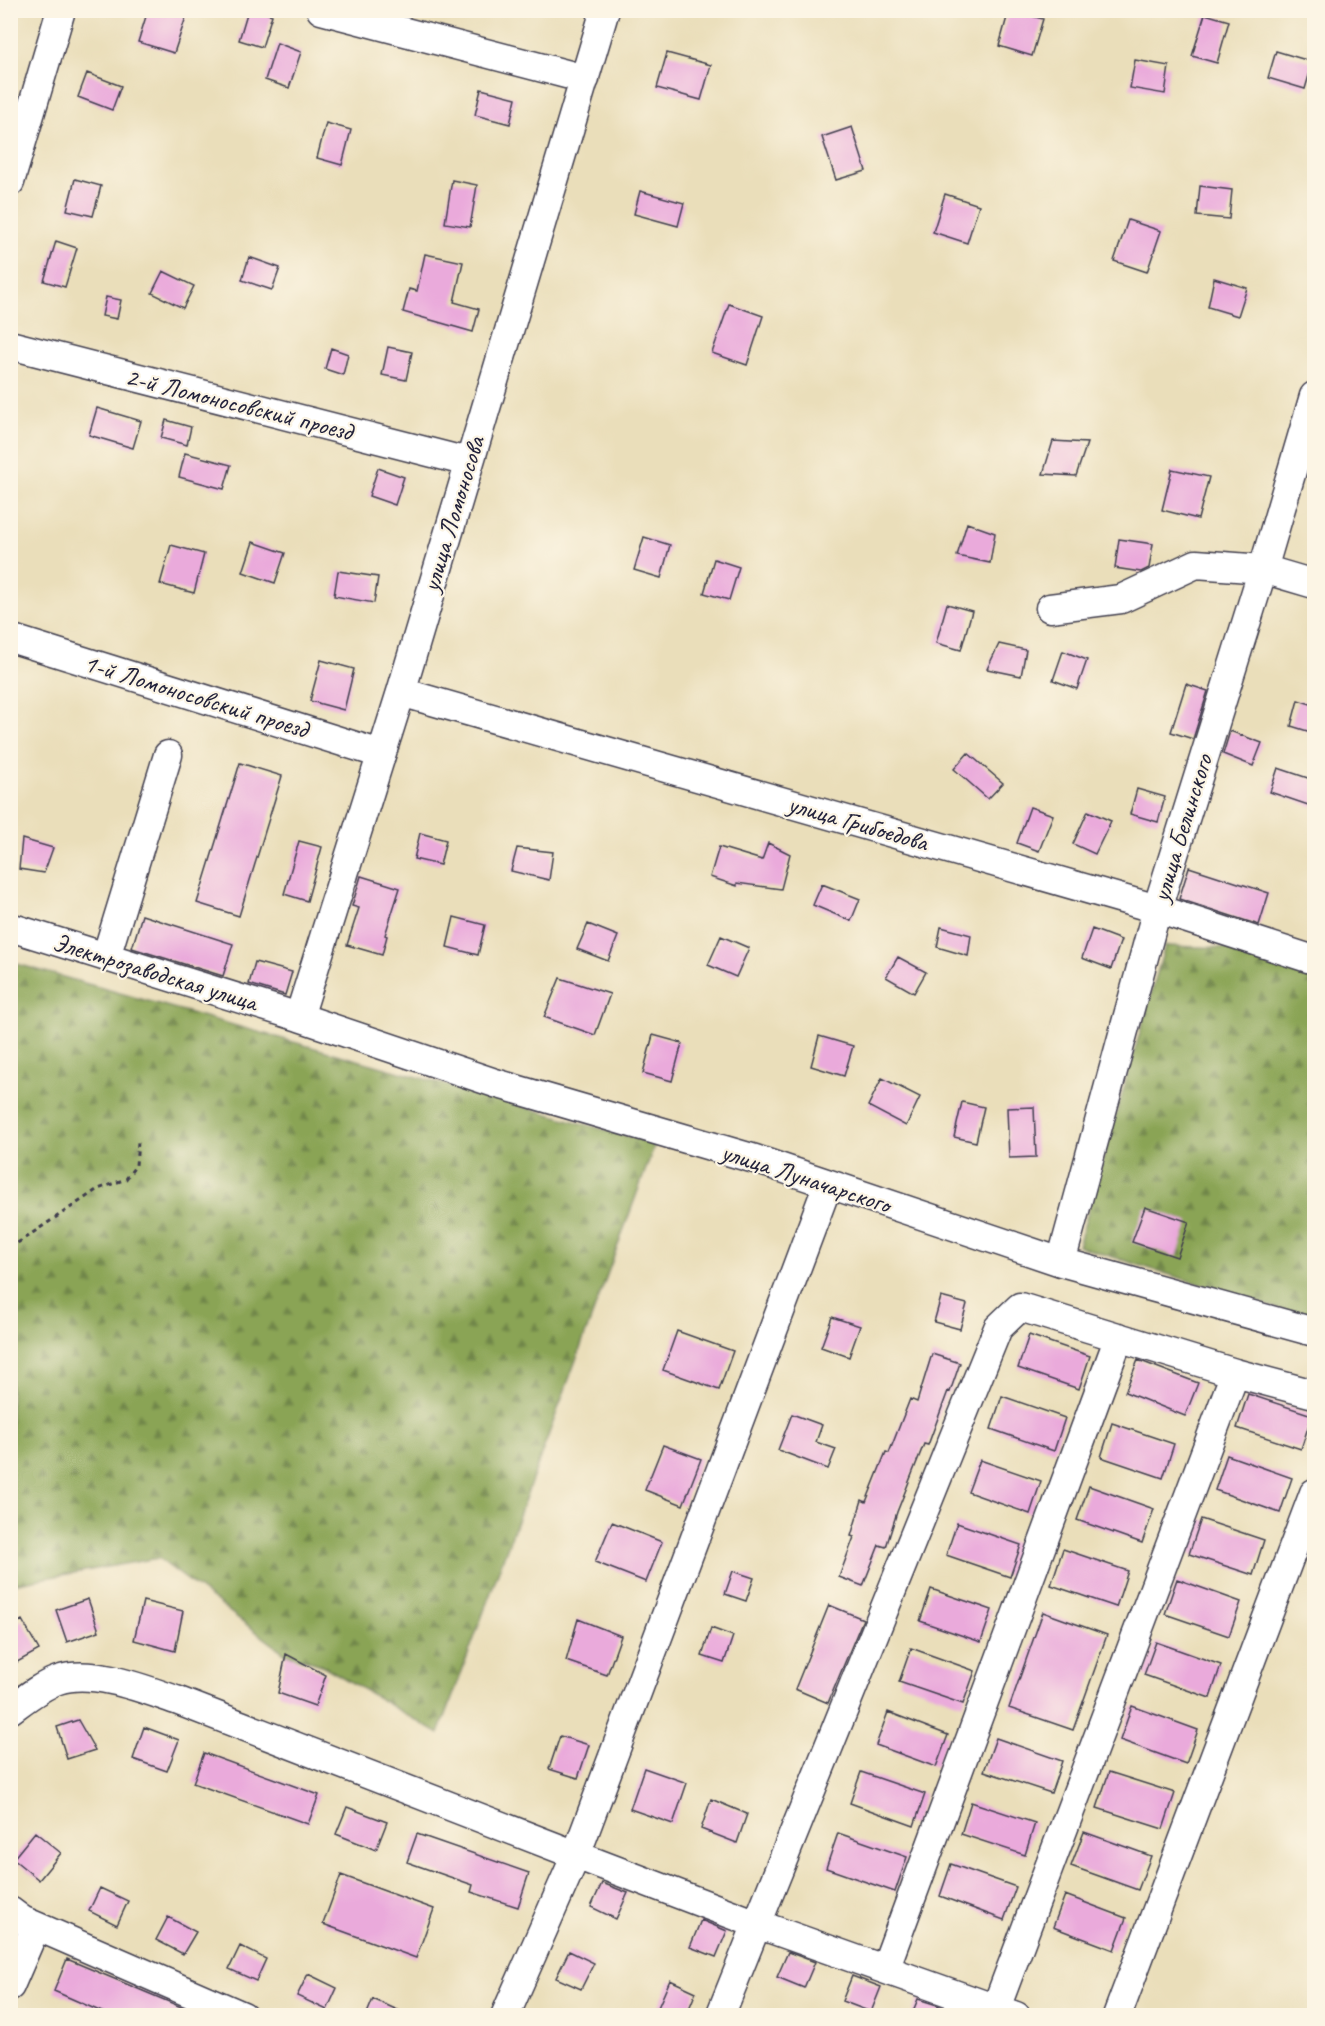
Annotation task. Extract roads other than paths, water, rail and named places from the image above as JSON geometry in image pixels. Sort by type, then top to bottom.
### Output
[{"type":"street","points":[[10,182],[61,10]]},
{"type":"street","points":[[321,10],[585,79]]},
{"type":"street","name":"улица Ломоносова","points":[[299,1017],[400,692],[605,10]]},
{"type":"street","name":"2-й Ломоносовский проезд","points":[[10,345],[468,462]]},
{"type":"street","name":"улица Белинского","points":[[1061,1262],[1157,909],[1263,569],[1314,396]]},
{"type":"street","points":[[1050,608],[1121,599],[1196,564],[1263,569],[1314,584]]},
{"type":"street","name":"1-й Ломоносовский проезд","points":[[10,638],[381,754]]},
{"type":"street","name":"улица Грибоедова","points":[[400,692],[1157,909],[1314,960]]},
{"type":"street","points":[[106,957],[168,755]]},
{"type":"street","name":"Электрозаводская улица","points":[[10,927],[299,1017]]},
{"type":"street","name":"улица Луначарского","points":[[299,1017],[495,1083],[744,1156],[1061,1262],[1314,1332]]},
{"type":"street","points":[[505,2016],[576,1856],[828,1184]]},
{"type":"street","points":[[720,2016],[998,1328],[1020,1307],[1234,1373],[1314,1394]]},
{"type":"street","points":[[885,1969],[1119,1337]]},
{"type":"street","points":[[10,1710],[59,1679],[85,1677],[119,1682],[176,1700],[757,1924],[1006,2012],[1234,1373]]},
{"type":"street","points":[[1117,2016],[1314,1494]]},
{"type":"street","points":[[10,1911],[22,1920],[243,2016]]},
{"type":"street","points":[[10,1986],[36,1926]]}]
